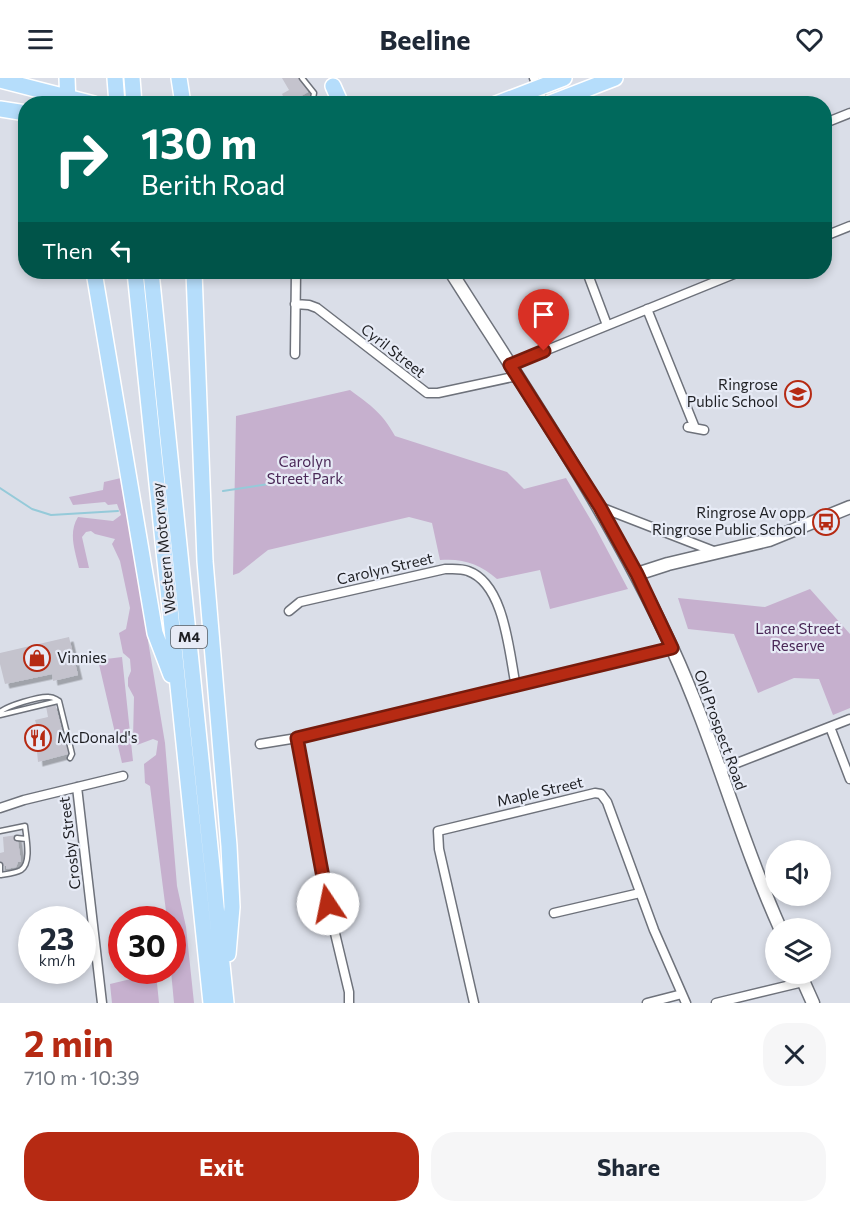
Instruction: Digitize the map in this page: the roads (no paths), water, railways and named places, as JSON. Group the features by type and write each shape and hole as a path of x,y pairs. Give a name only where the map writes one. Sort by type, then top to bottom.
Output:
{"highway":[{"path":"67,78 68,96"},
{"path":"115,78 116,96"},
{"path":"132,78 133,96"},
{"path":"179,78 182,96"},
{"path":"511,96 536,83 564,78"},
{"path":"567,96 615,78"},
{"path":"0,80 54,96"},
{"path":"331,82 339,96"},
{"path":"0,109 18,112"},
{"path":"95,279 155,633 179,697"},
{"name":"Western Motorway","path":"136,279 211,1003"},
{"name":"Western Motorway","path":"152,279 225,996"},
{"path":"194,279 205,561 213,667 219,712 232,907 225,996"},
{"path":"202,279 209,498 219,625 219,712"}],"main road":[{"name":"Old Prospect Road","path":"455,279 600,507 637,574 672,648 776,918"},
{"path":"637,574 768,540 850,507"},
{"path":"805,984 813,1003"}],"street":[{"path":"832,120 850,113"},
{"path":"832,233 850,226"},
{"path":"295,354 296,279"},
{"path":"590,279 608,325"},
{"name":"Cyril Street","path":"295,304 309,305 317,309 427,393 438,393 513,370 608,325 722,279"},
{"path":"647,309 696,428"},
{"path":"600,507 716,552"},
{"name":"Carolyn Street","path":"289,611 300,602 433,571 468,570 483,579 493,592 500,610 516,687"},
{"path":"260,744 297,738 516,687 672,648"},
{"path":"719,770 850,719"},
{"path":"830,727 850,779"},
{"path":"297,738 328,904 349,992 349,1003"},
{"path":"0,808 123,776"},
{"name":"Crosby Street","path":"77,787 102,1003"},
{"name":"Maple Street","path":"474,1003 439,849 438,831 589,794 601,794 607,802 640,893 684,999"},
{"path":"554,913 640,893"},
{"path":"716,1003 781,984"},
{"path":"647,1003 684,999"}],"lane":[{"path":"302,78 314,93 314,96"},
{"path":"0,713 6,707 53,697 58,701 72,753 70,758"},
{"path":"0,831 24,826 27,859 21,871 1,875 0,866"},
{"path":"17,838 26,838"}],"waterway":[{"path":"223,491 275,483"},
{"path":"0,488 32,509 51,515 118,511"}],"place":[{"name":"Ringrose Public School","path":"798,394"},
{"name":"Ringrose Av opp Ringrose Public School","path":"826,522"},
{"name":"Vinnies","path":"37,658"},
{"name":"McDonald's","path":"38,738"}],"park label":[{"name":"Carolyn Street Park","path":"305,470"},
{"name":"Lance Street Reserve","path":"798,638"}]}
